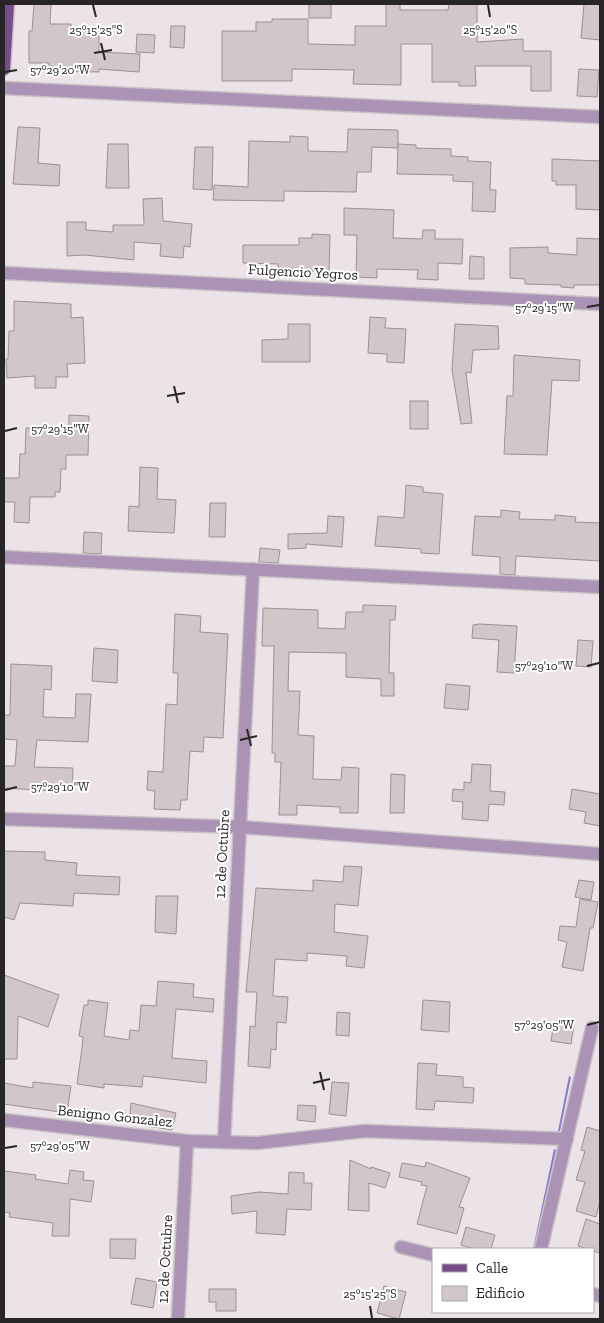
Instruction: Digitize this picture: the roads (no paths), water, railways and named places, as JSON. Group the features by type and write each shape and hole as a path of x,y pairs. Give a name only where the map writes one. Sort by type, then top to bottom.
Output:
{"main road":[{"path":"4,69 8,4"}],"street":[{"path":"4,88 600,117"},
{"name":"Fulgencio Yegros","path":"4,273 600,304"},
{"path":"4,557 253,568 600,587"},
{"name":"12 de Octubre","path":"224,1142 253,568"},
{"path":"4,819 240,827 600,854"},
{"path":"542,1248 592,1028"},
{"name":"Benigno Gonzalez","path":"4,1120 187,1140 224,1142 275,1143 365,1131 567,1139"},
{"name":"12 de Octubre","path":"178,1319 187,1140"},
{"path":"401,1247 432,1255"}]}
